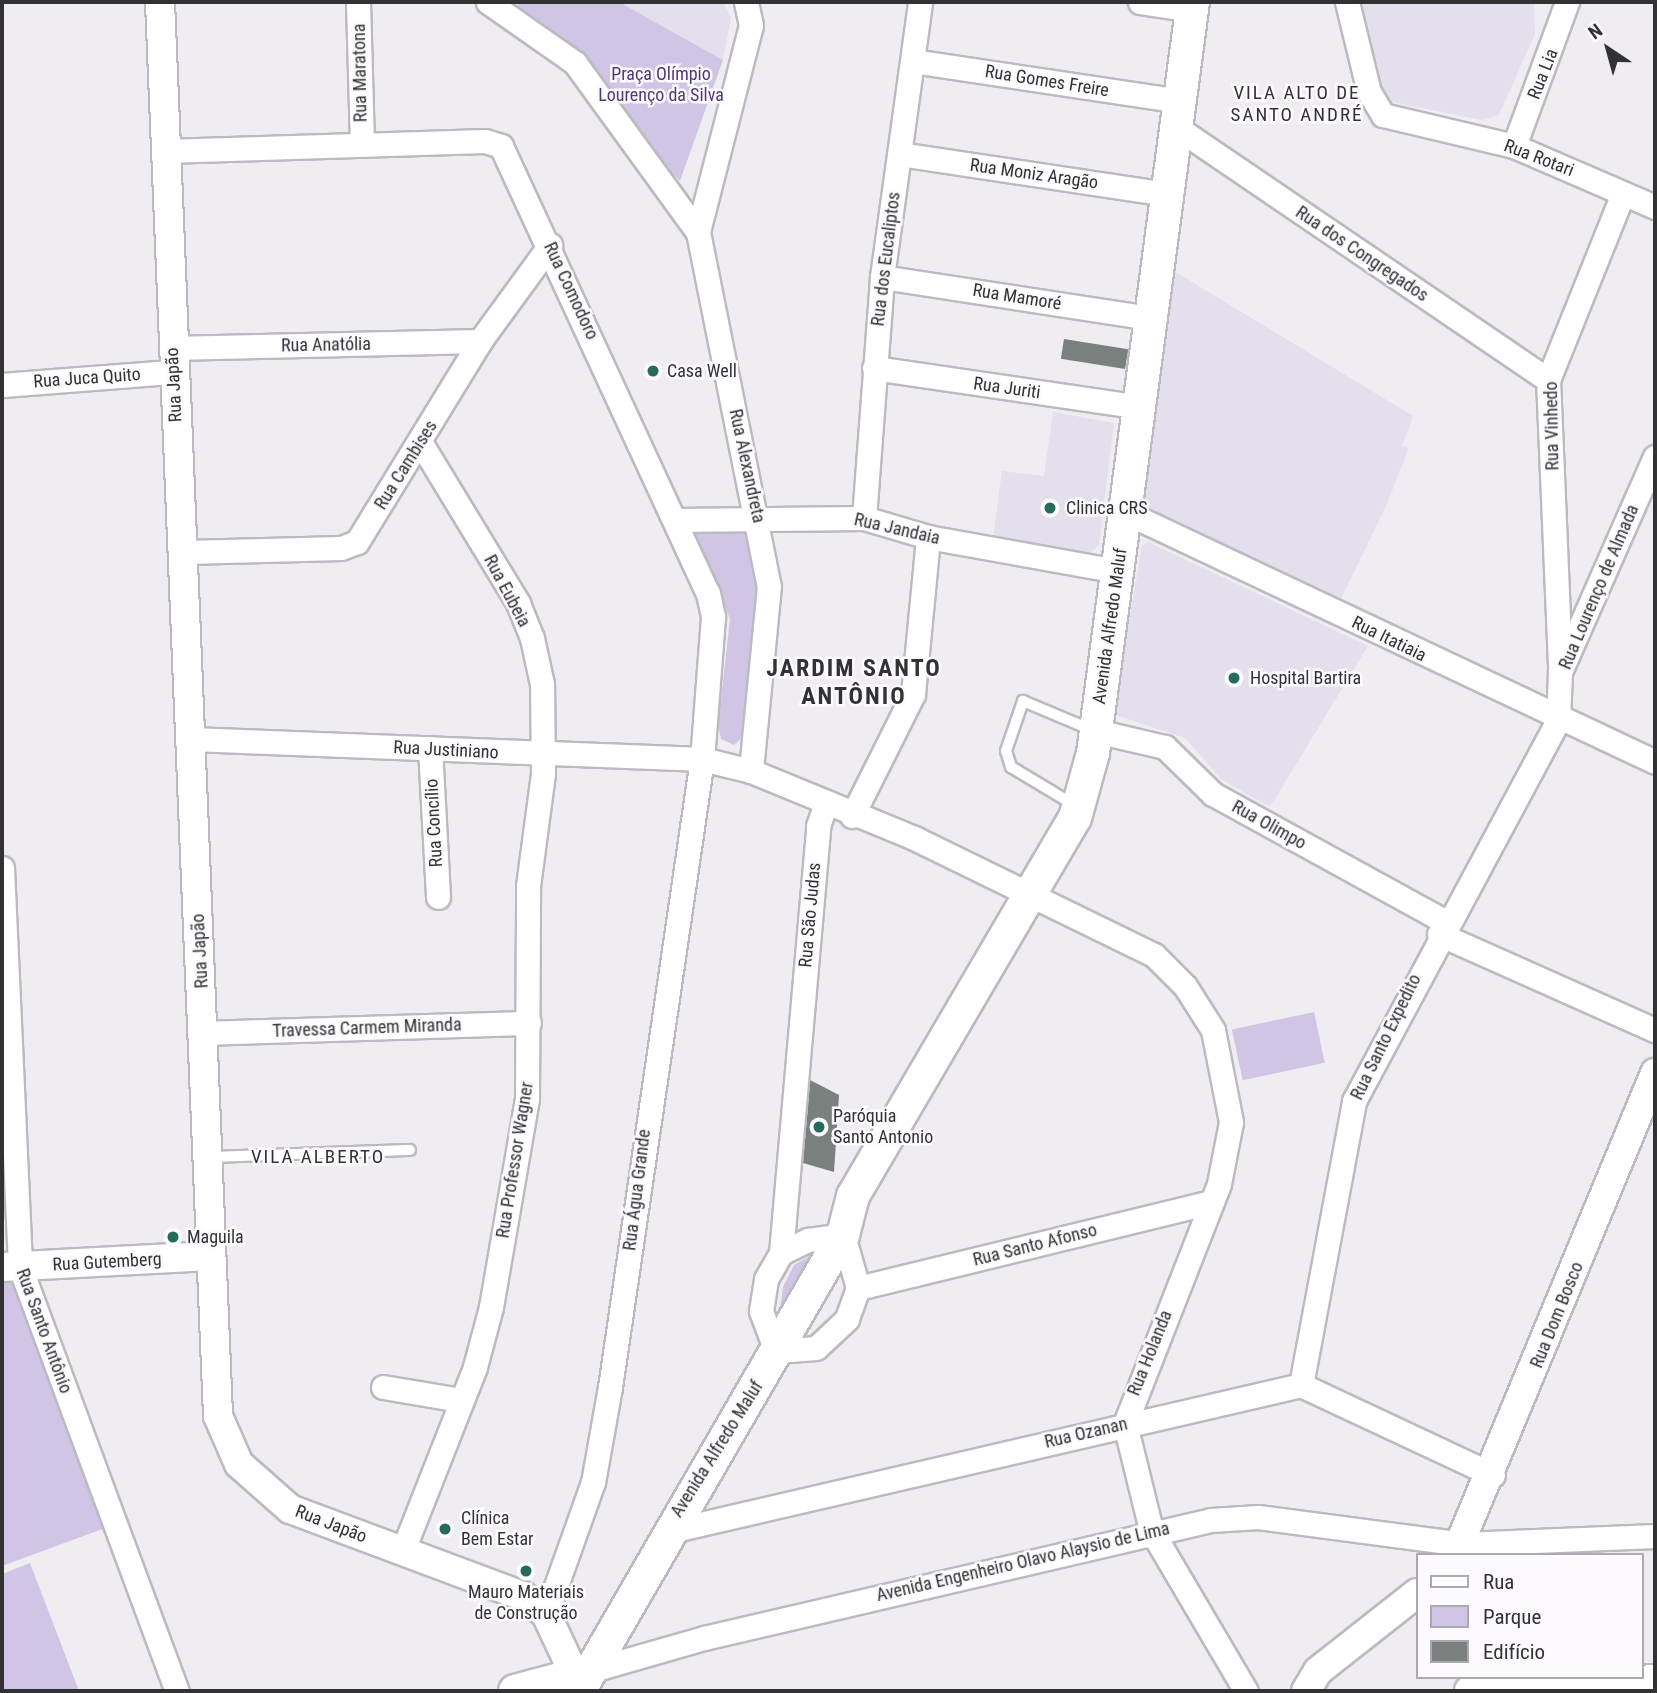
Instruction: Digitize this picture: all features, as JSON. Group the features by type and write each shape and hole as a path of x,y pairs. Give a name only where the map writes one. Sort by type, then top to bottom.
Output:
{"main road":[{"name":"Avenida Alfredo Maluf","path":"582,1683 666,1532 776,1351 894,1147 900,1122 1031,898 1078,807 1096,731 1192,6"},
{"path":"1489,1691 1649,1681"},
{"path":"1582,1691 1649,1681"},
{"name":"Avenida Engenheiro Olavo Alaysio de Lima","path":"515,1691 582,1683"}],"street":[{"name":"Rua Japão","path":"159,2 172,360 186,552 218,1416 239,1464 290,1509 503,1587 546,1614"},
{"name":"Rua Maratona","path":"358,2 362,144"},
{"path":"488,2 575,63 698,232"},
{"name":"Rua Alexandreta","path":"747,2 751,25 698,232 759,518 770,611 751,771"},
{"name":"Rua dos Eucaliptos","path":"864,518 882,276 920,2"},
{"path":"1140,2 1192,6"},
{"name":"Rua Rotari","path":"1347,2 1378,111 1514,146 1655,207"},
{"name":"Rua Lia","path":"1514,146 1567,2"},
{"name":"Rua Gomes Freire","path":"913,61 1178,114"},
{"name":"Rua dos Congregados","path":"1178,114 1548,380"},
{"name":"Rua Comodoro","path":"165,151 362,144 496,143 550,245 675,520 713,617 702,759"},
{"name":"Rua Moniz Aragão","path":"900,154 1168,194"},
{"name":"Rua Vinhedo","path":"1560,672 1548,380 1623,193"},
{"name":"Rua Cambises","path":"186,552 352,545 420,442 480,341 550,245"},
{"name":"Rua Mamoré","path":"882,276 1152,318"},
{"name":"Rua Anatólia","path":"172,360 480,341"},
{"name":"Rua Juca Quito","path":"2,385 172,360"},
{"name":"Rua Juriti","path":"874,368 1140,407"},
{"name":"Rua Eubeia","path":"420,442 518,603 532,638 542,684 542,755"},
{"name":"Rua Lourenço de Almada","path":"1558,720 1560,672 1655,457"},
{"name":"Rua Itatiaia","path":"1125,512 1558,720 1655,762"},
{"name":"Rua Jandaia","path":"675,520 864,518 928,537 1117,571"},
{"path":"852,816 913,694 928,537"},
{"name":"Rua Santo Expedito","path":"1301,1385 1354,1101 1442,928 1558,720"},
{"name":"Rua Olimpo","path":"1096,731 1165,747 1213,794 1442,928 1655,1030"},
{"name":"Rua Justiniano","path":"191,739 542,755 702,759 751,771 826,803"},
{"name":"Rua Concílio","path":"430,748 438,897"},
{"name":"Rua Professor Wagner","path":"403,1550 461,1400 491,1307 527,1099 527,886 542,755"},
{"name":"Rua Água Grande","path":"546,1614 593,1482 702,759"},
{"path":"826,803 852,816 915,838 1031,898"},
{"name":"Rua São Judas","path":"781,1253 818,826 826,803"},
{"name":"Rua Santo Antônio","path":"2,868 11,1267 177,1691"},
{"name":"Rua Holanda","path":"1031,898 1154,955 1205,1013 1231,1099 1227,1147 1212,1202 1125,1423"},
{"name":"Travessa Carmem Miranda","path":"204,1033 529,1023"},
{"name":"Rua Dom Bosco","path":"1459,1549 1493,1475 1655,1073"},
{"name":"Rua Santo Afonso","path":"858,1288 1212,1202"},
{"path":"843,1231 858,1288 833,1337 816,1348 776,1351 761,1311 766,1279 781,1253 808,1240 843,1231"},
{"name":"Rua Gutemberg","path":"11,1267 211,1256"},
{"path":"1301,1385 1493,1475"},
{"name":"Rua Ozanan","path":"666,1532 1125,1423 1301,1385"},
{"path":"383,1387 461,1400"},
{"path":"1125,1423 1151,1531 1247,1691"},
{"name":"Avenida Engenheiro Olavo Alaysio de Lima","path":"582,1683 1151,1531 1258,1517 1459,1549 1655,1536"},
{"path":"1306,1691 1318,1671 1416,1593"},
{"path":"546,1614 582,1683"}],"lane":[{"path":"1078,807 1011,768 1006,751 1023,701 1096,731"},
{"path":"210,1157 410,1150"}],"shaded area":[{"path":"619,2 722,2 731,17 723,60"},
{"path":"1356,2 1534,2 1535,34 1499,115 1481,120 1387,101"},
{"path":"1172,270 1413,416 1402,446 1409,448 1386,506 1338,605 1149,516 1140,499"},
{"name":"Clinica CRS","path":"1053,412 1114,423 1099,545 1089,554 993,539 1002,471 1044,476"},
{"name":"Hospital Bartira","path":"1148,542 1368,646 1270,807 1222,780 1185,738 1113,714 1142,546"}],"green space":[{"name":"Praça Olímpio Lourenço da Silva","path":"519,2 619,2 723,60 680,181 515,10"},
{"path":"744,529 760,591 745,735 734,745 721,739 718,725 730,619 694,530"},
{"path":"1314,1012 1325,1063 1243,1080 1232,1029"},
{"path":"819,1251 779,1317 783,1287 794,1265"},
{"path":"2,1276 13,1279 105,1528 2,1566"},
{"path":"30,1563 79,1691 2,1691 2,1574"}],"building":[{"path":"1064,339 1128,349 1125,369 1061,359"},
{"name":"Paróquia Santo Antonio","path":"810,1080 839,1095 834,1172 803,1163"}],"place":[{"name":"Casa Well","path":"653,371"},
{"name":"Clinica CRS","path":"1050,508"},
{"name":"Hospital Bartira","path":"1234,678"},
{"name":"Paróquia Santo Antonio","path":"819,1127"},
{"name":"Maguila","path":"173,1237"},
{"name":"Clínica Bem Estar","path":"445,1529"},
{"name":"Mauro Materiais de Construção","path":"526,1571"}],"district":[{"name":"VILA ALTO DE SANTO ANDRÉ","path":"1297,104"},
{"name":"JARDIM SANTO ANTÔNIO","path":"854,683"},
{"name":"VILA ALBERTO","path":"318,1157"}]}
